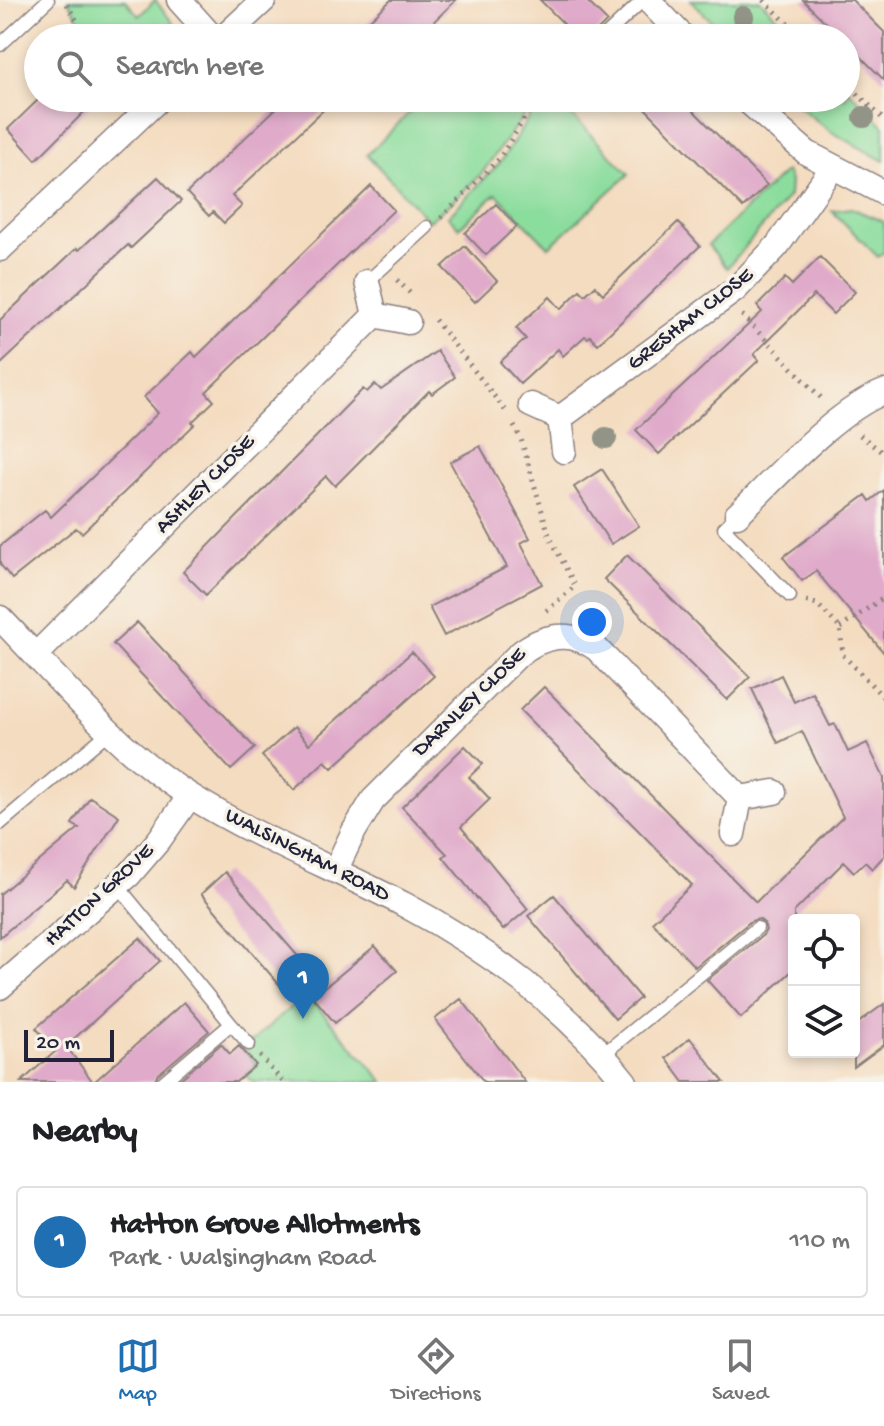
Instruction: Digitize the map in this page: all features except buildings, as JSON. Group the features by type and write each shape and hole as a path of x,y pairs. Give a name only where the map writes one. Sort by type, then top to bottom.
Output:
{"street":[{"path":"179,0 200,24"},
{"path":"238,24 264,0"},
{"path":"646,0 670,24"},
{"path":"0,249 145,112"},
{"path":"759,112 792,142 884,193"},
{"name":"GRESHAM CLOSE","path":"560,418 726,298 777,246 833,167"},
{"path":"376,274 375,315 420,314"},
{"name":"ASHLEY CLOSE","path":"36,655 375,315"},
{"path":"737,515 841,418 861,402 884,392"},
{"path":"531,405 560,418 564,451"},
{"name":"WALSINGHAM ROAD","path":"0,618 110,731 165,779 190,796 405,905 464,940 569,1022 625,1082"},
{"name":"DARNLEY CLOSE","path":"335,871 363,814 390,782 518,655 546,638 561,636 581,639 597,649 740,798"},
{"path":"733,834 740,798 774,792"},
{"name":"HATTON GROVE","path":"0,987 118,886 150,852 190,796"}],"lane":[{"path":"0,45 48,0"},
{"path":"619,24 646,0"},
{"path":"376,274 427,227"},
{"path":"737,515 724,528 790,596"},
{"path":"0,824 110,731"},
{"path":"118,886 249,1044"},
{"path":"602,1055 757,928"},
{"path":"163,1082 231,1024"}],"path":[{"path":"64,0 79,24"},
{"path":"764,0 788,24"},
{"path":"860,96 884,120"},
{"path":"427,227 444,216 499,159 529,112"},
{"path":"376,274 420,314 504,408 521,439 549,535 575,586 534,621 546,638"},
{"path":"726,298 841,418"},
{"path":"790,596 817,604 840,628 843,655 884,698"},
{"path":"840,628 884,597"},
{"path":"249,1044 283,1082"}],"green space":[{"path":"68,0 125,0 139,16 155,0 173,24 83,24"},
{"path":"691,0 760,0 784,24 714,24"},
{"path":"860,102 884,126 884,161 830,131 806,112 860,112"},
{"path":"410,112 526,112 482,173 429,221 367,155"},
{"path":"532,112 569,112 629,174 549,247 496,194 459,228 448,216 500,163"},
{"path":"786,171 790,181 789,196 727,268 708,245"},
{"path":"851,208 884,222 884,252 878,257 832,211"},
{"path":"306,994 384,1082 252,1082 245,1074 256,1064 243,1049"}],"place":[{"name":"Hatton Grove Allotments","path":"303,1019"}]}
